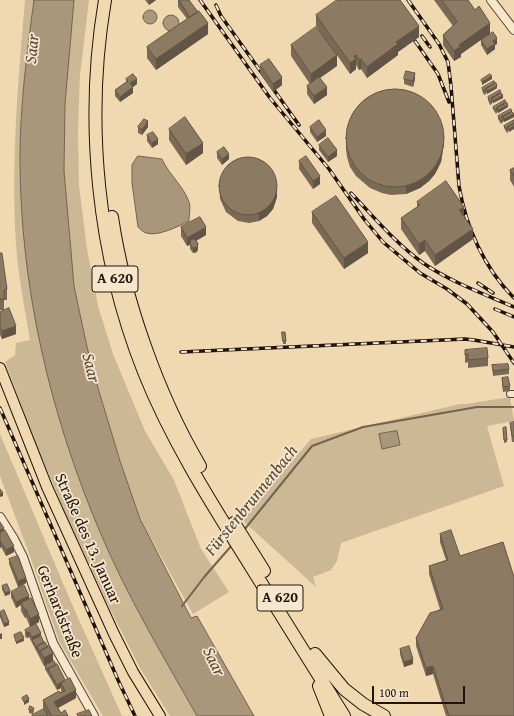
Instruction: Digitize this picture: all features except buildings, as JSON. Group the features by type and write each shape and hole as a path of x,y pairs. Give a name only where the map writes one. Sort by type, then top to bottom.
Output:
{"highway":[{"name":"A 620","path":"105,0 98,63 96,121 97,147 106,231 118,288 134,344 159,407 190,465 234,531 312,656 354,716"},
{"name":"A 620","path":"114,0 106,64 105,149 114,230 128,292 143,339 169,404 197,462 234,531"},
{"name":"A 620","path":"312,656 344,716"},
{"path":"312,656 331,716"},
{"path":"312,656 344,689 363,704 384,716"}],"main road":[{"name":"Straße des 13. Januar","path":"0,368 47,487 114,634 133,672 160,716"}],"street":[{"path":"491,0 514,30"},
{"name":"Gerhardstraße","path":"0,517 23,557 53,644 94,716"}],"shaded area":[{"path":"25,0 34,0 26,59 21,118 21,206 25,254 41,349 66,442 100,532 134,603 197,716 170,716 140,668 109,607 64,510 37,446 5,362 15,355 16,343 30,340 18,268 14,182 16,122"},
{"path":"74,0 89,0 80,75 78,129 79,185 87,249 98,306 113,354 145,431 174,480 201,549 229,592 193,614 140,519 120,461 98,388 87,347 74,286 64,171 65,104"},
{"path":"510,397 514,421 487,426 504,486 341,543 337,561 331,570 313,577 316,587 242,520 311,439 460,404"},
{"path":"0,434 71,602 122,716 103,716 59,641 30,556 0,476"}],"water":[{"name":"Saar","path":"34,0 74,0 65,104 64,171 74,286 87,347 120,461 140,519 191,618 197,616 254,716 197,716 146,626 111,556 82,487 66,442 41,349 32,302 25,254 21,206 21,118 26,59"},
{"path":"147,10 153,10 157,14 157,20 153,24 147,24 143,20 143,14"},
{"path":"168,15 174,15 179,20 177,29 174,31 168,31 163,26 163,20"},
{"path":"138,156 162,159 168,170 180,185 189,202 189,221 180,226 156,234 146,233 138,227 132,183 132,165"},
{"path":"397,431 400,445 382,449 379,434"}],"waterway":[{"name":"Fürstenbrunnenbach","path":"244,530 312,446 363,427 477,407 514,407"},
{"name":"Fürstenbrunnenbach","path":"182,606 205,576 233,544"}],"railway":[{"path":"200,0 270,98 329,169 364,219 383,242 420,273 447,289 467,304 493,332 514,363"},
{"path":"408,0 439,44 448,62 459,186 466,217 485,260 503,286 514,298"},
{"path":"216,5 221,16 299,125"},
{"path":"422,36 430,47"},
{"path":"415,41 438,74 449,102"},
{"path":"351,193 394,238 423,263 456,282 514,307"},
{"path":"478,283 493,293"},
{"path":"495,309 514,317"},
{"path":"181,352 465,339 514,347"},
{"path":"0,408 135,716"}]}
